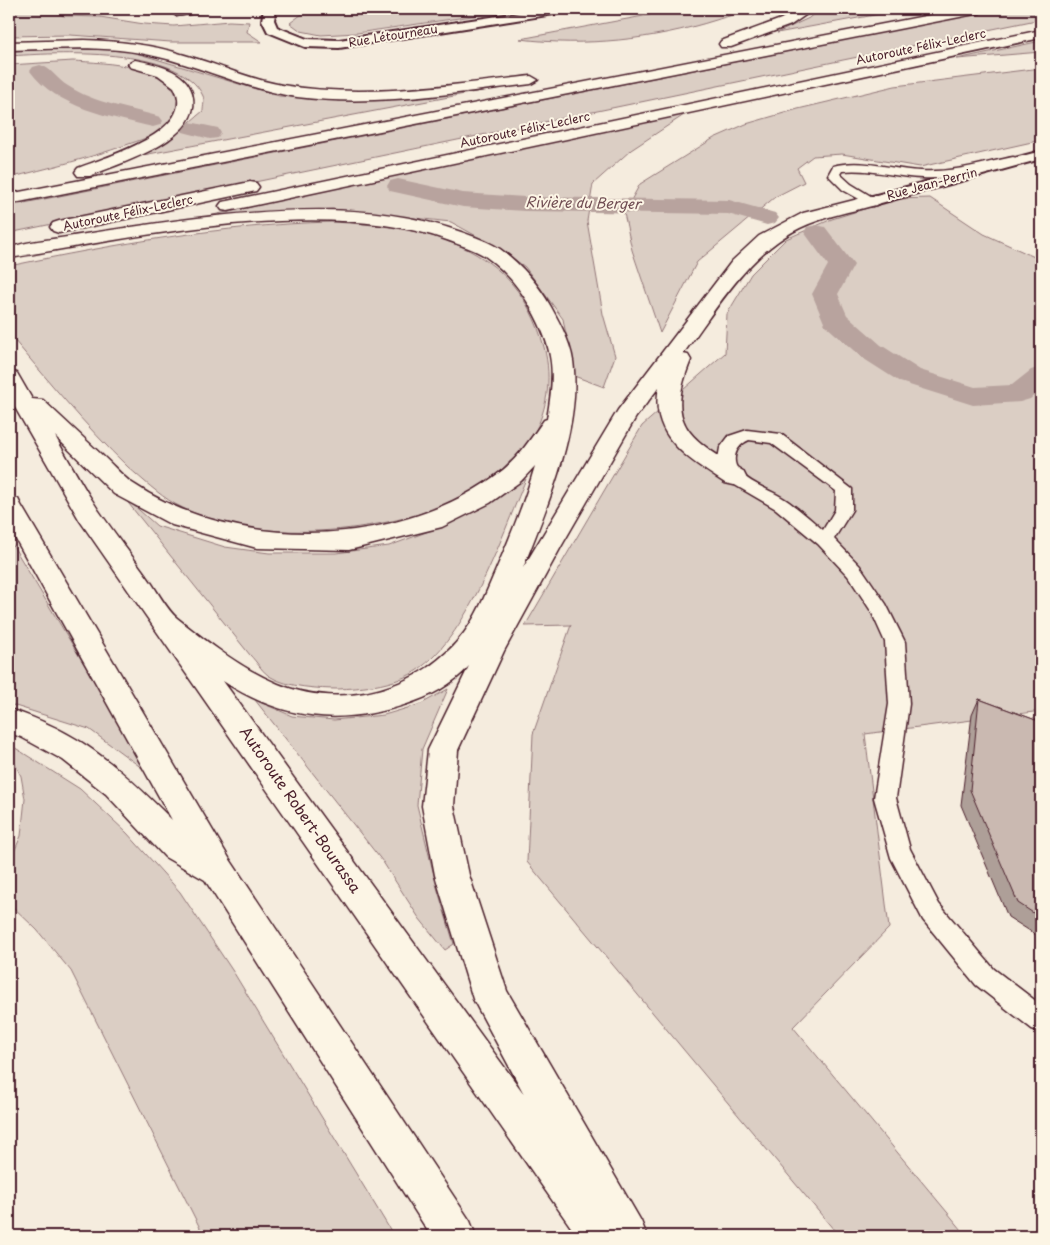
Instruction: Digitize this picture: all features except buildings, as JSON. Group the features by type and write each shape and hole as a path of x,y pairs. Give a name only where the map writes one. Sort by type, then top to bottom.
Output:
{"highway":[{"path":"696,54 786,22 807,9"},
{"path":"9,189 930,9"},
{"name":"Autoroute Félix-Leclerc","path":"9,199 980,9"},
{"name":"Autoroute Félix-Leclerc","path":"11,247 43,230 1041,23"},
{"path":"11,247 847,76 1041,34"},
{"path":"9,46 77,44 136,48 161,53 263,86 296,92 344,96 455,88 592,74"},
{"path":"847,76 1009,56"},
{"path":"28,60 56,58 117,61 140,65 169,75 183,88 188,101 187,112 176,126 146,147 72,176"},
{"path":"626,1236 491,999 452,875 438,806 443,750 490,652 549,545 622,423 739,264 766,240 809,217 870,201"},
{"path":"11,247 192,224 295,215 373,218 435,227 481,245 520,276 543,308 562,352 562,384 558,418 551,456 538,497 502,585 475,639 457,661 434,680 406,694 384,701 335,707 295,703 267,692 243,679 170,626"},
{"path":"707,307 673,372 666,392 670,425 680,439 734,477"},
{"path":"11,381 123,488 181,519 257,539 349,541 433,521 481,496 512,475 528,460 558,418"},
{"name":"Autoroute Robert-Bourassa","path":"11,381 89,515 170,626 602,1236"},
{"path":"9,505 217,869 455,1236"},
{"path":"9,721 31,728 74,751 117,785 177,847 217,869"}],"street":[{"name":"Rue Létourneau","path":"270,9 268,20 272,29 305,43 339,44 566,9"},
{"name":"Rue Jean-Perrin","path":"1040,155 870,201 847,187 834,175 837,168 854,165 884,171 934,175 1040,155"},
{"path":"824,540 845,509 847,498 844,490 776,438 747,435 735,440 728,448 726,459 734,477 782,505 824,540 859,579 880,609 895,642 899,704 884,798 899,850 931,912 985,977 1041,1020"}],"shaded area":[{"path":"9,9 49,9 64,16 100,17 144,24 174,26 229,21 249,22 247,32 262,42 171,42 70,35 9,36"},
{"path":"520,9 357,33 321,35 301,31 290,23 306,11"},
{"path":"681,9 744,9 692,27 643,37 594,42 520,39"},
{"path":"819,9 907,9 777,33 809,18"},
{"path":"1001,9 1041,9 1041,19 9,233 9,206"},
{"path":"1041,41 1041,52 957,59"},
{"path":"59,49 126,50 279,96 334,100 402,99 491,89 138,156 161,146 203,111 203,96 190,80 170,68 144,60 84,54 9,56 9,51"},
{"path":"73,61 136,68 165,81 174,91 179,105 176,117 172,123 162,130 142,139 82,159 9,178 9,65"},
{"path":"1041,68 1041,140 920,167 842,154 813,156 797,168 804,182 775,197 697,262 660,333 632,250 624,213 640,184 714,138 746,124 798,109 895,86"},
{"path":"687,113 631,150 593,184 587,221 603,314 615,356 604,387 574,376 563,319 525,267 500,249 451,222 332,209 199,218"},
{"path":"930,198 984,234 1041,260 1041,379 1038,384 1041,390 1041,711 865,734 889,928 793,1027 967,1236 839,1236 527,862 533,734 571,625 525,626 642,426 725,353 727,314 751,274 786,239 832,219 896,199"},
{"path":"331,222 366,224 400,229 432,236 462,247 489,263 512,284 531,312 544,347 548,371 547,396 540,420 529,442 522,451 488,482 465,497 432,510 397,520 359,527 320,531 281,531 243,527 208,518 175,504 128,467 81,419 9,334 9,266 89,250 209,231"},
{"path":"526,479 479,590 446,643 426,663 405,677 389,683 338,689 294,685 277,680 265,673 121,494 157,526 225,547 269,553 336,553 389,546 453,522"},
{"path":"9,539 150,774 89,729 9,704"},
{"path":"448,689 422,749 417,805 436,884 454,944 445,950 419,918 383,862 255,700 292,716 334,720 384,715 421,704"},
{"path":"9,744 80,789 127,833 180,892 234,973 394,1236 204,1236 71,971 37,930 9,903 9,863 21,836 25,799 21,776 9,752"}],"waterway":[{"name":"Rivière du Berger","path":"40,71 60,90 89,103 153,121"},
{"name":"Rivière du Berger","path":"190,128 210,133"},
{"name":"Rivière du Berger","path":"398,186 463,200 525,204 575,203 729,207 767,218"},
{"name":"Rivière du Berger","path":"816,232 841,265 825,294 835,319 871,351 910,376 973,396 1020,393 1041,376"}]}
